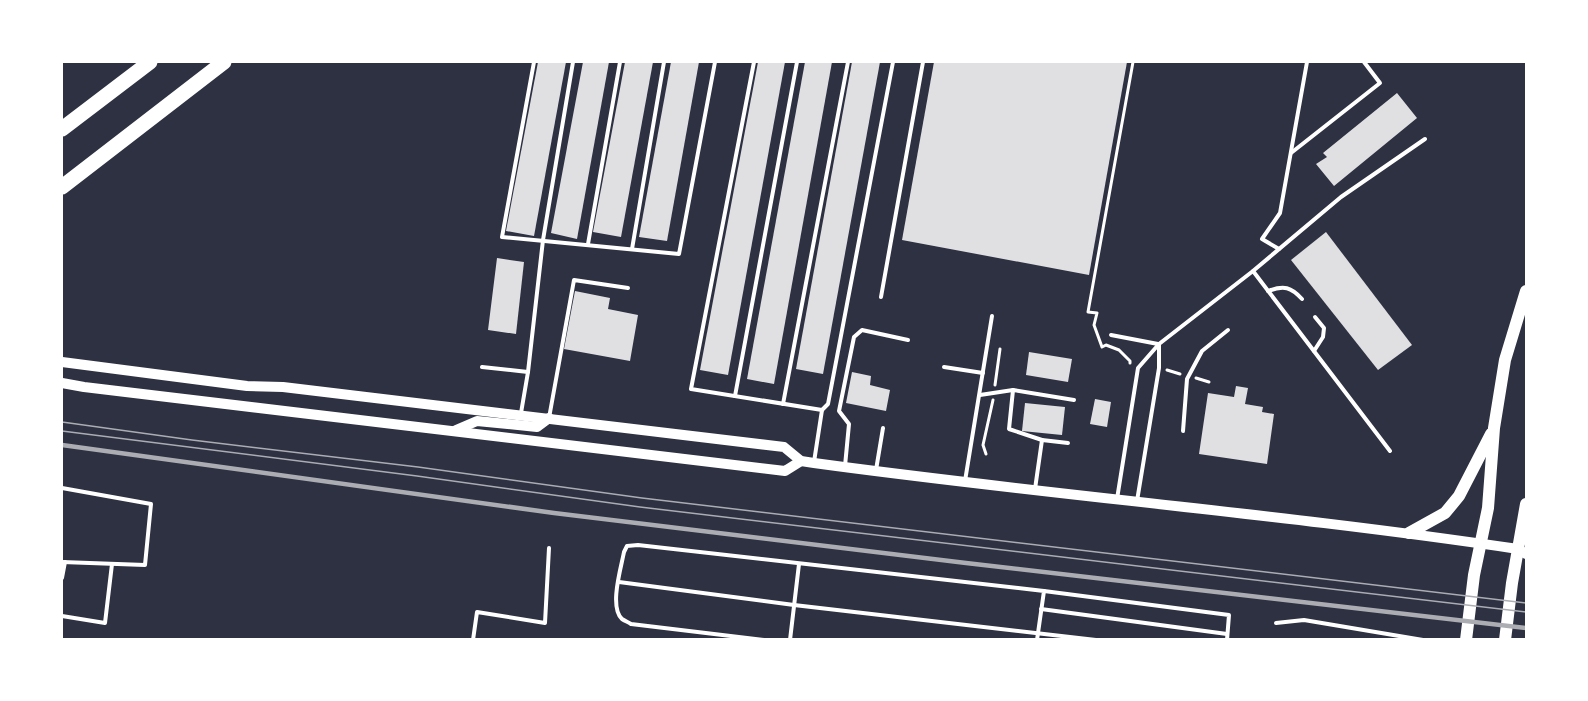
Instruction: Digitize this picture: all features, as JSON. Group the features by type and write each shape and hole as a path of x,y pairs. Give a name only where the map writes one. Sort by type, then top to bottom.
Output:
{"highway":[{"path":"62,129 150,62"},
{"path":"62,187 224,62"}],"main road":[{"path":"1466,639 1474,575 1488,508 1494,428 1505,360 1527,291"},
{"path":"62,362 247,386 283,387 549,417 784,447 801,461 814,463 1409,533 1524,550"},
{"path":"62,383 785,471 801,461"},
{"path":"510,426 517,422 521,414"},
{"path":"456,430 477,421 537,427 549,417"},
{"path":"1409,533 1445,513 1455,501 1494,428"},
{"path":"1505,639 1524,550 1527,504"}],"lane":[{"path":"534,62 502,237 679,254 715,62"},
{"path":"521,414 543,240 573,62"},
{"path":"588,244 620,62"},
{"path":"632,249 664,62"},
{"path":"754,62 691,389 822,410"},
{"path":"735,396 797,62"},
{"path":"783,404 848,62"},
{"path":"814,463 822,410 828,404 892,62"},
{"path":"881,297 923,62"},
{"path":"1279,249 1262,240 1280,213 1307,62"},
{"path":"1291,153 1380,83 1364,62"},
{"path":"1117,500 1138,368 1159,344 1341,197 1425,139"},
{"path":"1252,271 1390,451"},
{"path":"549,417 574,280 628,288"},
{"path":"1268,291 1285,287 1293,289 1302,299"},
{"path":"965,481 992,316"},
{"path":"1314,351 1323,337 1324,328 1315,317"},
{"path":"845,467 849,424 839,411 856,333 862,330 908,340"},
{"path":"1183,431 1189,376 1202,351 1227,330"},
{"path":"1111,335 1159,344"},
{"path":"1137,502 1159,368 1159,344"},
{"path":"482,366 528,372"},
{"path":"944,367 983,373"},
{"path":"980,395 1013,390 1074,400"},
{"path":"1013,390 1009,429 1042,440 1068,443"},
{"path":"876,471 882,428"},
{"path":"1035,490 1042,440"},
{"path":"62,488 151,504 145,565 63,562 62,578"},
{"path":"764,639 631,624 621,619 617,610 616,598 627,546 638,545 1044,591 1229,615 1227,637 1041,609"},
{"path":"473,639 477,612 545,623 549,548"},
{"path":"62,616 105,623 112,564"},
{"path":"790,639 799,564"},
{"path":"619,582 794,605 1096,639"},
{"path":"1037,639 1044,591"},
{"path":"1276,623 1304,620 1423,639"}],"path":[{"path":"1133,62 1088,312 1097,313 1094,325 1102,347 1106,345 1119,350 1130,361 1142,364"},
{"path":"1128,372 1130,361"},
{"path":"1159,368 1209,382"}],"building":[{"path":"538,62 566,62 534,236 506,231"},
{"path":"583,62 609,62 577,239 551,233"},
{"path":"625,62 653,62 621,237 593,232"},
{"path":"671,62 699,62 667,241 639,237"},
{"path":"758,62 785,62 728,375 700,370"},
{"path":"805,62 832,62 774,384 747,379"},
{"path":"852,62 880,62 823,374 796,369"},
{"path":"934,62 1127,62 1089,275 902,240"},
{"path":"1397,93 1417,118 1334,186 1316,164 1327,157 1323,153"},
{"path":"1326,232 1412,345 1378,370 1291,260"},
{"path":"497,258 524,262 516,334 488,330"},
{"path":"575,291 610,298 608,309 638,315 630,361 564,349"},
{"path":"1029,352 1072,359 1068,382 1026,375"},
{"path":"852,372 871,376 870,385 890,390 886,411 846,403"},
{"path":"1236,386 1248,388 1245,404 1263,407 1262,412 1274,414 1267,464 1199,454 1208,393 1234,397"},
{"path":"1095,399 1111,402 1107,427 1090,424"},
{"path":"1025,403 1065,407 1062,435 1022,431"}],"tram line":[{"path":"62,422 642,498 1526,603"},
{"path":"62,431 640,507 1526,612"}],"railway":[{"path":"62,445 554,513 1526,628"}]}
